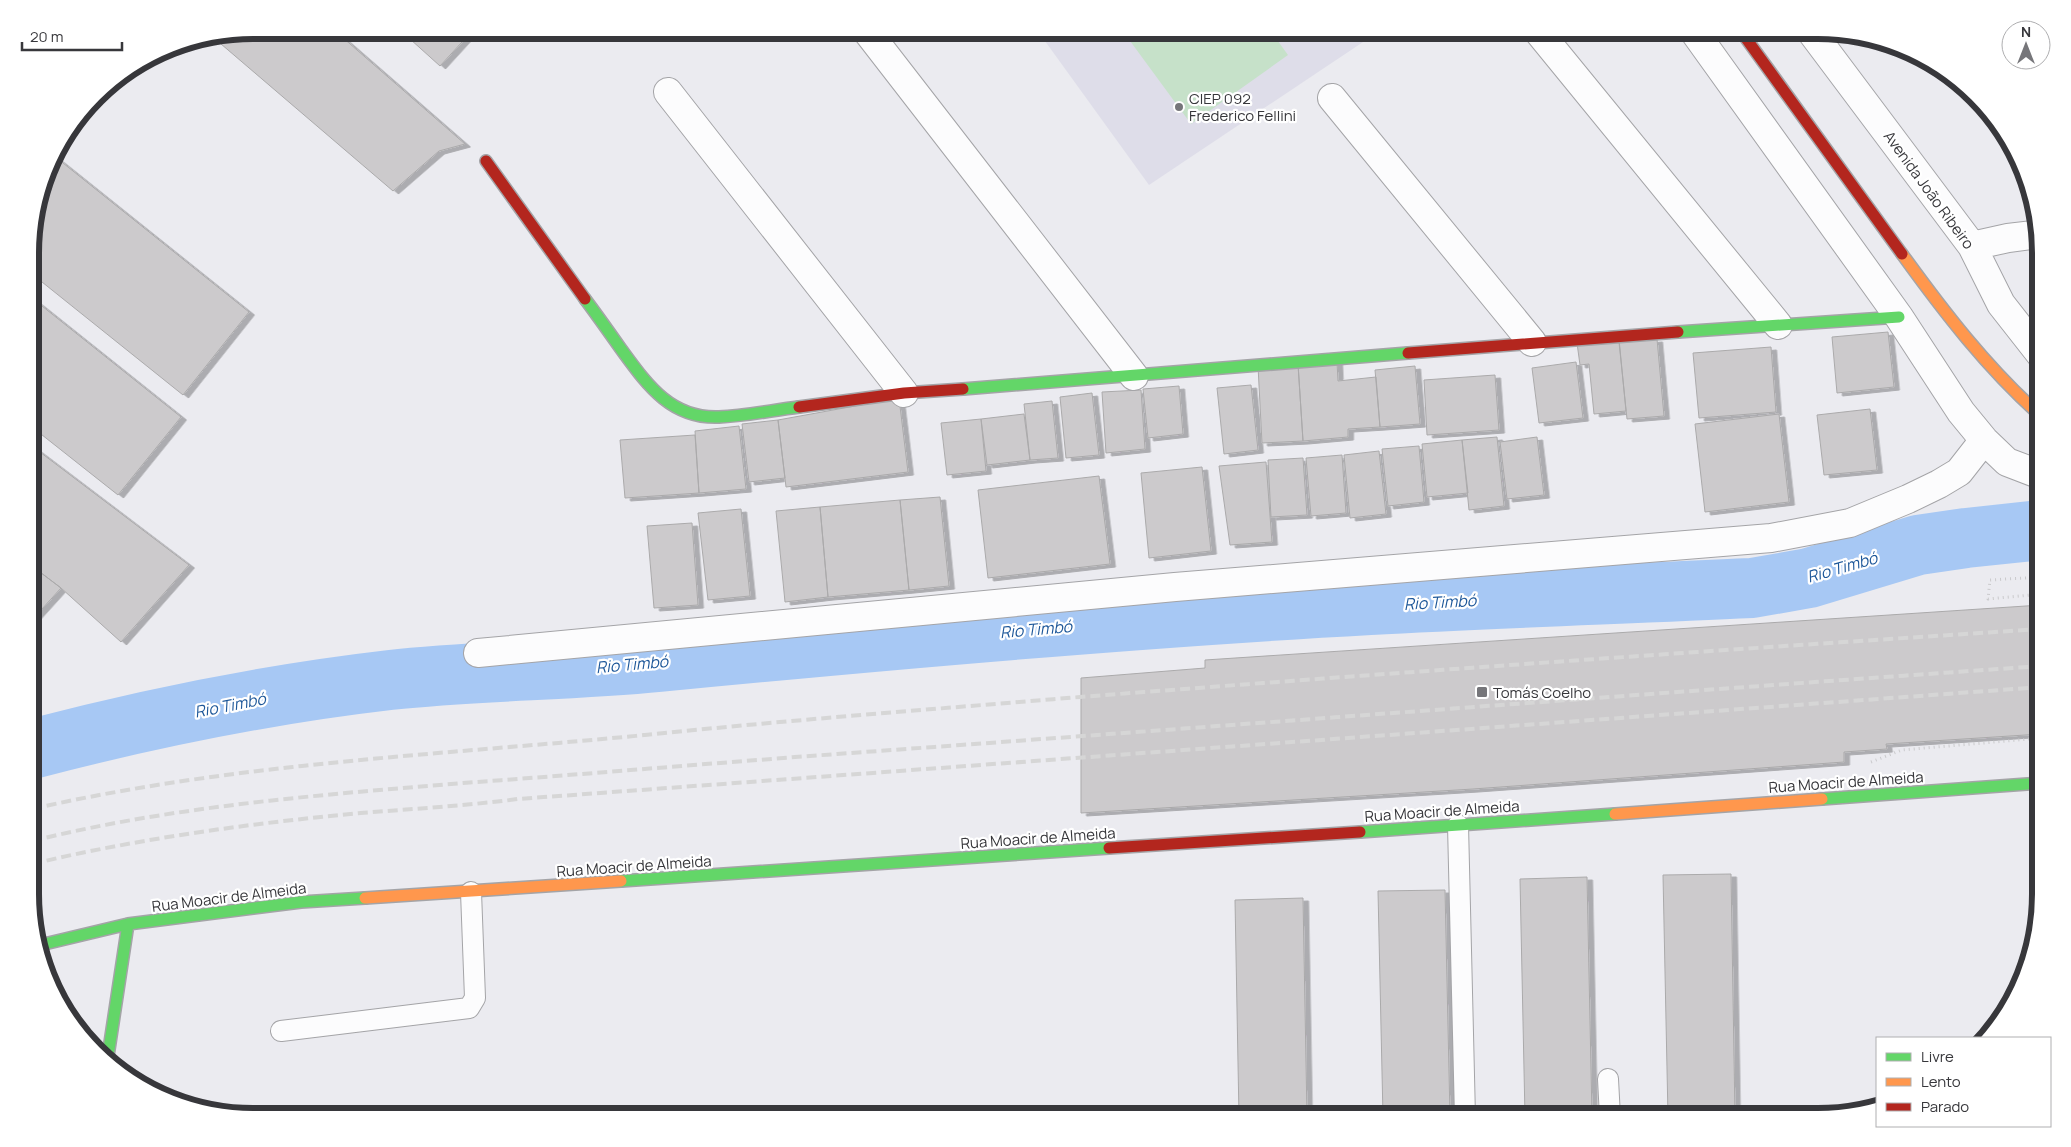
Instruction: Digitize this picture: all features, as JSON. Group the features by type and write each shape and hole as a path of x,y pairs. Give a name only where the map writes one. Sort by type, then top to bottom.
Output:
{"main road":[{"path":"1747,39 1951,321 2015,393 2032,409"},
{"path":"486,161 648,385 670,405 693,414 718,417 904,393 1134,376 1532,342 1899,317"},
{"name":"Rua Moacir de Almeida","path":"45,944 128,924 301,902 471,892 2032,785"},
{"path":"109,1052 128,924"}],"street":[{"path":"873,39 1134,376"},
{"path":"1544,39 1778,325"},
{"path":"1699,39 1899,317 1961,412 1984,440 2006,462 2032,472"},
{"name":"Avenida João Ribeiro","path":"1817,39 1972,246 2001,304 2032,345"},
{"path":"668,92 904,393"},
{"path":"1332,98 1532,342"},
{"path":"1972,246 2031,235"},
{"path":"478,653 1175,588 1771,538 1850,523 1908,499 1959,472 1984,440"}],"lane":[{"path":"1458,825 1465,1108"},
{"path":"281,1031 469,1008 475,998 471,892"},
{"path":"1608,1079 1610,1108"}],"path":[{"path":"2032,577 1990,580 1988,599 2032,595"},
{"path":"1866,796 1863,765 1902,750 2032,739"}],"shaded area":[{"name":"CIEP 092 Frederico Fellini","path":"1044,39 1368,39 1149,185"}],"green space":[{"path":"1129,39 1276,39 1288,55 1191,124"}],"building":[{"path":"239,39 344,39 465,144 439,151 393,191 219,42"},
{"path":"410,39 465,39 440,66"},
{"path":"60,160 249,312 183,395 39,280 39,239 43,211 50,184"},
{"path":"39,304 181,417 118,495 39,433"},
{"path":"1888,332 1894,387 1837,393 1832,337"},
{"path":"1619,339 1626,411 1594,414 1589,364 1580,365 1577,343"},
{"path":"1657,339 1664,416 1627,419 1619,342"},
{"path":"1771,347 1776,412 1699,418 1693,353"},
{"path":"1337,362 1338,381 1376,377 1380,427 1348,429 1348,437 1303,441 1298,364"},
{"path":"1576,362 1583,418 1539,423 1532,368"},
{"path":"1298,364 1303,441 1262,443 1258,366"},
{"path":"1415,366 1420,424 1380,427 1375,370"},
{"path":"1495,375 1499,430 1427,435 1424,380"},
{"path":"1251,385 1258,450 1224,454 1217,388"},
{"path":"1179,386 1183,434 1148,438 1143,389"},
{"path":"1141,390 1145,449 1106,453 1102,392"},
{"path":"1092,393 1099,455 1066,458 1060,397"},
{"path":"899,398 908,472 786,487 778,420"},
{"path":"1052,401 1058,458 1030,460 1024,404"},
{"path":"1870,409 1877,470 1824,475 1817,415"},
{"path":"1024,414 1030,460 987,465 981,419"},
{"path":"1779,414 1789,502 1705,512 1695,424"},
{"path":"981,419 986,471 947,475 941,423"},
{"path":"778,420 785,478 749,482 742,424"},
{"path":"739,426 746,489 699,493 695,431"},
{"path":"695,435 699,493 625,498 620,440"},
{"path":"1497,437 1504,506 1469,510 1462,440"},
{"path":"1537,437 1544,495 1507,499 1500,442"},
{"path":"1462,440 1468,493 1427,497 1422,444"},
{"path":"1419,446 1424,502 1388,506 1382,449"},
{"path":"39,451 189,565 121,642 61,588 39,571"},
{"path":"1379,451 1386,514 1350,518 1344,455"},
{"path":"1342,455 1346,513 1311,516 1306,458"},
{"path":"1303,458 1307,515 1271,517 1268,460"},
{"path":"1266,462 1272,542 1230,545 1219,466"},
{"path":"1202,467 1211,551 1149,558 1141,473"},
{"path":"1099,476 1110,564 988,578 978,490"},
{"path":"940,497 949,586 909,590 900,500"},
{"path":"900,500 909,590 828,597 820,507"},
{"path":"820,507 828,597 785,602 776,511"},
{"path":"741,509 750,596 708,600 698,513"},
{"path":"692,523 698,605 654,608 647,526"},
{"path":"39,571 61,588 39,612"},
{"path":"2032,606 2032,735 1886,744 1887,749 1844,752 1844,762 1473,789 1081,813 1081,678 1205,668 1205,660"},
{"path":"1731,874 1735,1108 1668,1108 1663,875"},
{"path":"1587,877 1592,1108 1525,1108 1520,879"},
{"path":"1445,890 1450,1108 1383,1108 1378,891"},
{"path":"1303,898 1307,1108 1239,1108 1235,900"}],"waterway":[{"name":"Rio Timbó","path":"39,747 210,708 300,692 390,680 457,674 626,665 925,637 1192,616 1418,603 1752,588 1809,578 1918,545 2032,531"}],"railway":[{"path":"39,808 108,793 184,781 337,762 414,755 1080,697 1680,653 2032,630"},
{"path":"39,839 85,829 192,810 355,792 790,757 2032,667"},
{"path":"39,862 136,842 241,826 337,815 518,799 2032,688"}],"traffic: fast":[{"path":"585,299 640,374 650,386 673,405 687,412 702,416 719,417 799,407"},
{"path":"1678,332 1899,317"},
{"path":"963,389 1408,353"},
{"path":"1822,799 2032,784"},
{"path":"1360,832 1615,814"},
{"path":"621,881 1109,848"},
{"path":"45,944 128,924 301,902 365,898"},
{"path":"109,1052 128,924"}],"traffic: slow":[{"path":"1902,254 1967,339 2002,379 2032,408"},
{"path":"1615,814 1822,799"},
{"path":"365,898 621,881"}],"traffic: jam":[{"path":"1747,39 1902,254"},
{"path":"486,161 585,299"},
{"path":"1408,353 1678,332"},
{"path":"799,407 904,393 963,389"},
{"path":"1109,848 1360,832"}],"place":[{"name":"CIEP 092 Frederico Fellini","path":"1179,107"},
{"name":"Tomás Coelho","path":"1482,692"}]}
